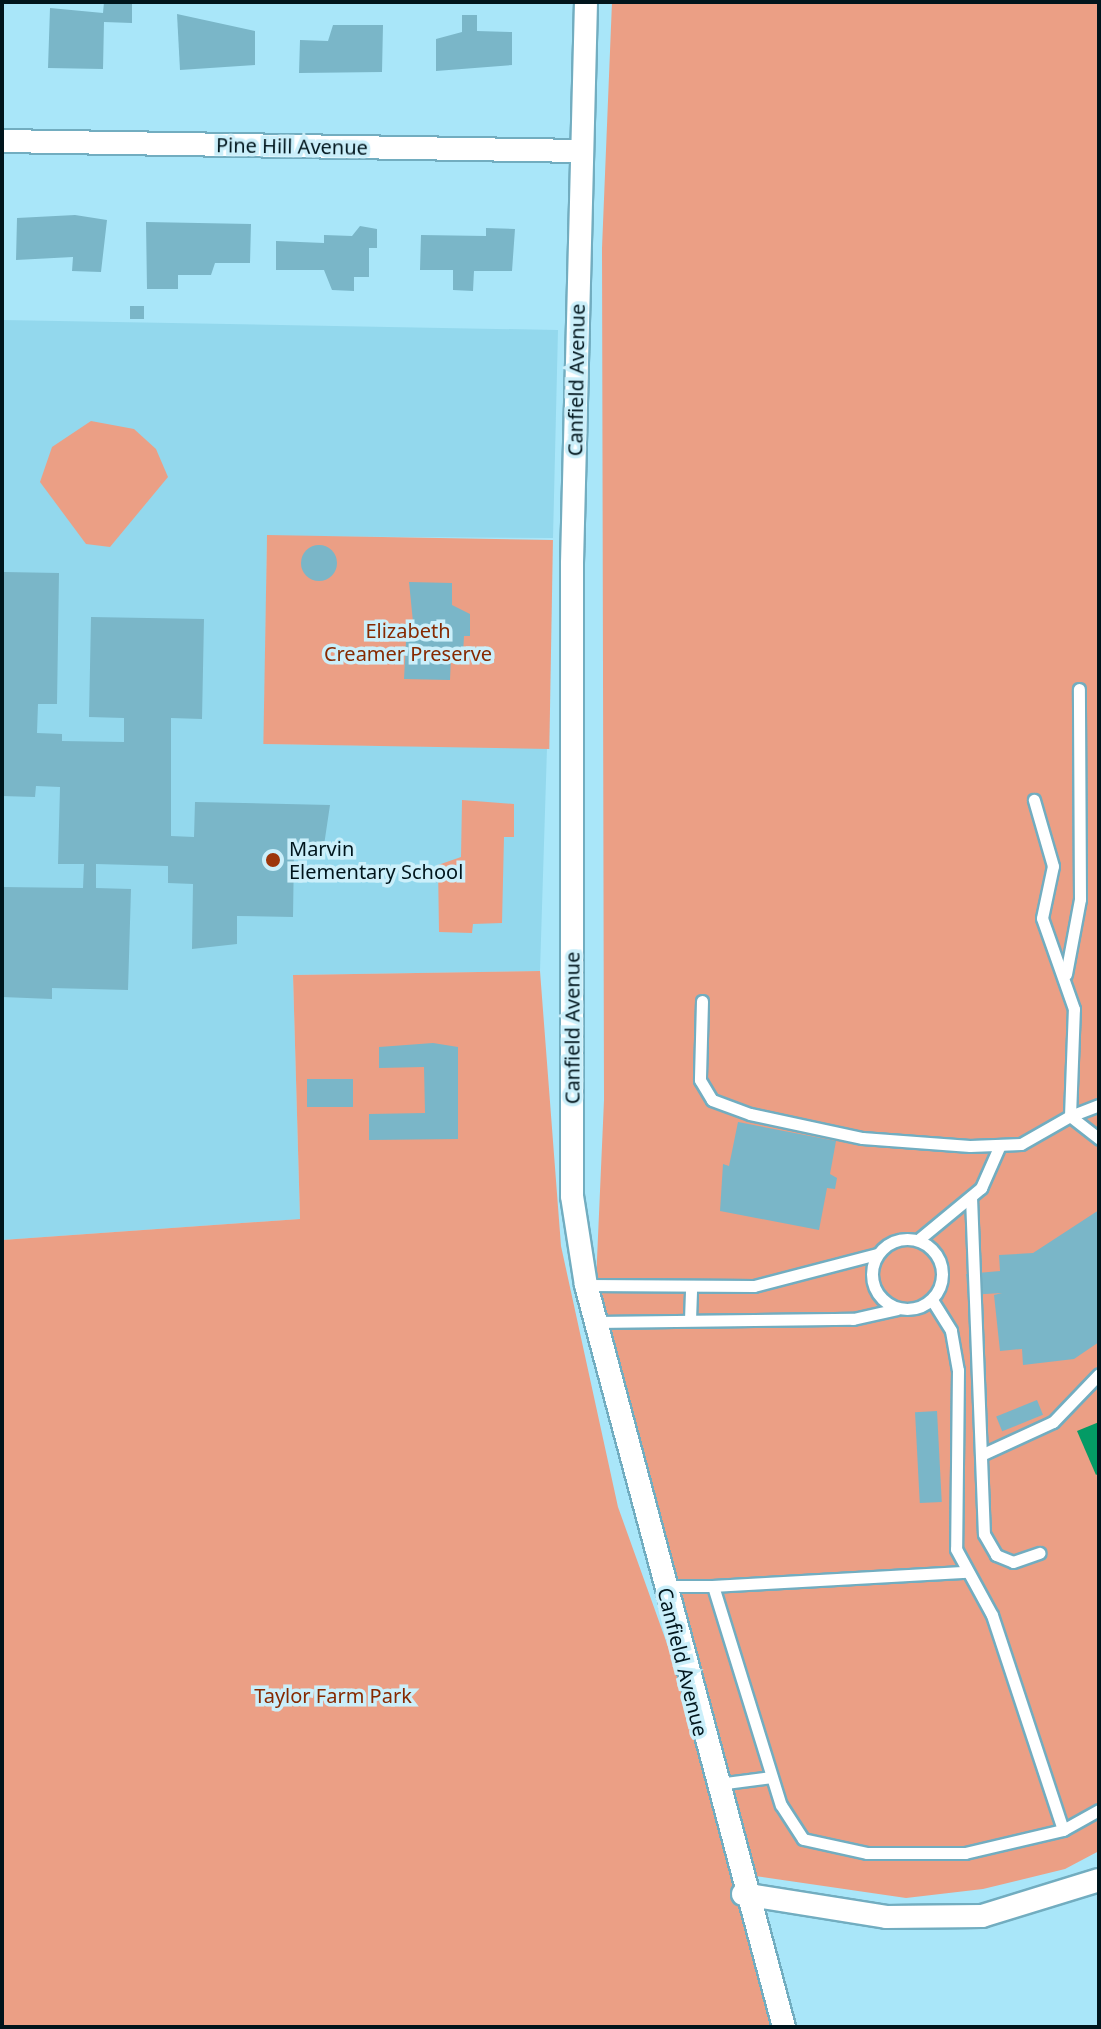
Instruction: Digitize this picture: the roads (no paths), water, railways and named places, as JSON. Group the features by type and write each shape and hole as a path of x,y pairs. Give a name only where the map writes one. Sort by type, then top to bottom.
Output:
{"street":[{"name":"Canfield Avenue","path":"586,2 581,151 572,1196 586,1285 743,1894 784,2027"},
{"name":"Pine Hill Avenue","path":"2,141 581,151"},
{"path":"743,1894 886,1917 982,1916 1099,1880"}],"lane":[{"path":"1066,974 1080,899 1079,689"},
{"path":"1034,800 1053,866 1042,918 1066,974 1074,1009 1070,1116"},
{"path":"702,1001 700,1080 712,1100 862,1138 1000,1145 1021,1144 1070,1116 1099,1105"},
{"path":"1070,1116 1099,1139"},
{"path":"586,1285 691,1289 795,1280 877,1254 895,1240 918,1240 971,1197 1000,1145"},
{"path":"971,1197 984,1534 996,1555 1013,1562 1039,1553"},
{"path":"918,1240 942,1266 932,1300 951,1331 958,1370 956,1549 1001,1641 1063,1830"},
{"path":"877,1254 873,1286 897,1309"},
{"path":"690,1320 691,1289"},
{"path":"596,1322 853,1319 932,1300"},
{"path":"981,1455 1053,1422 1099,1374"},
{"path":"664,1586 966,1572"},
{"path":"713,1586 772,1777 790,1825 826,1848 965,1853 1063,1830 1099,1810"},
{"path":"715,1784 772,1777"}],"place":[{"name":"Marvin Elementary School","path":"273,860"}],"park label":[{"name":"Elizabeth Creamer Preserve","path":"408,642"},
{"name":"Taylor Farm Park","path":"333,1695"}]}
